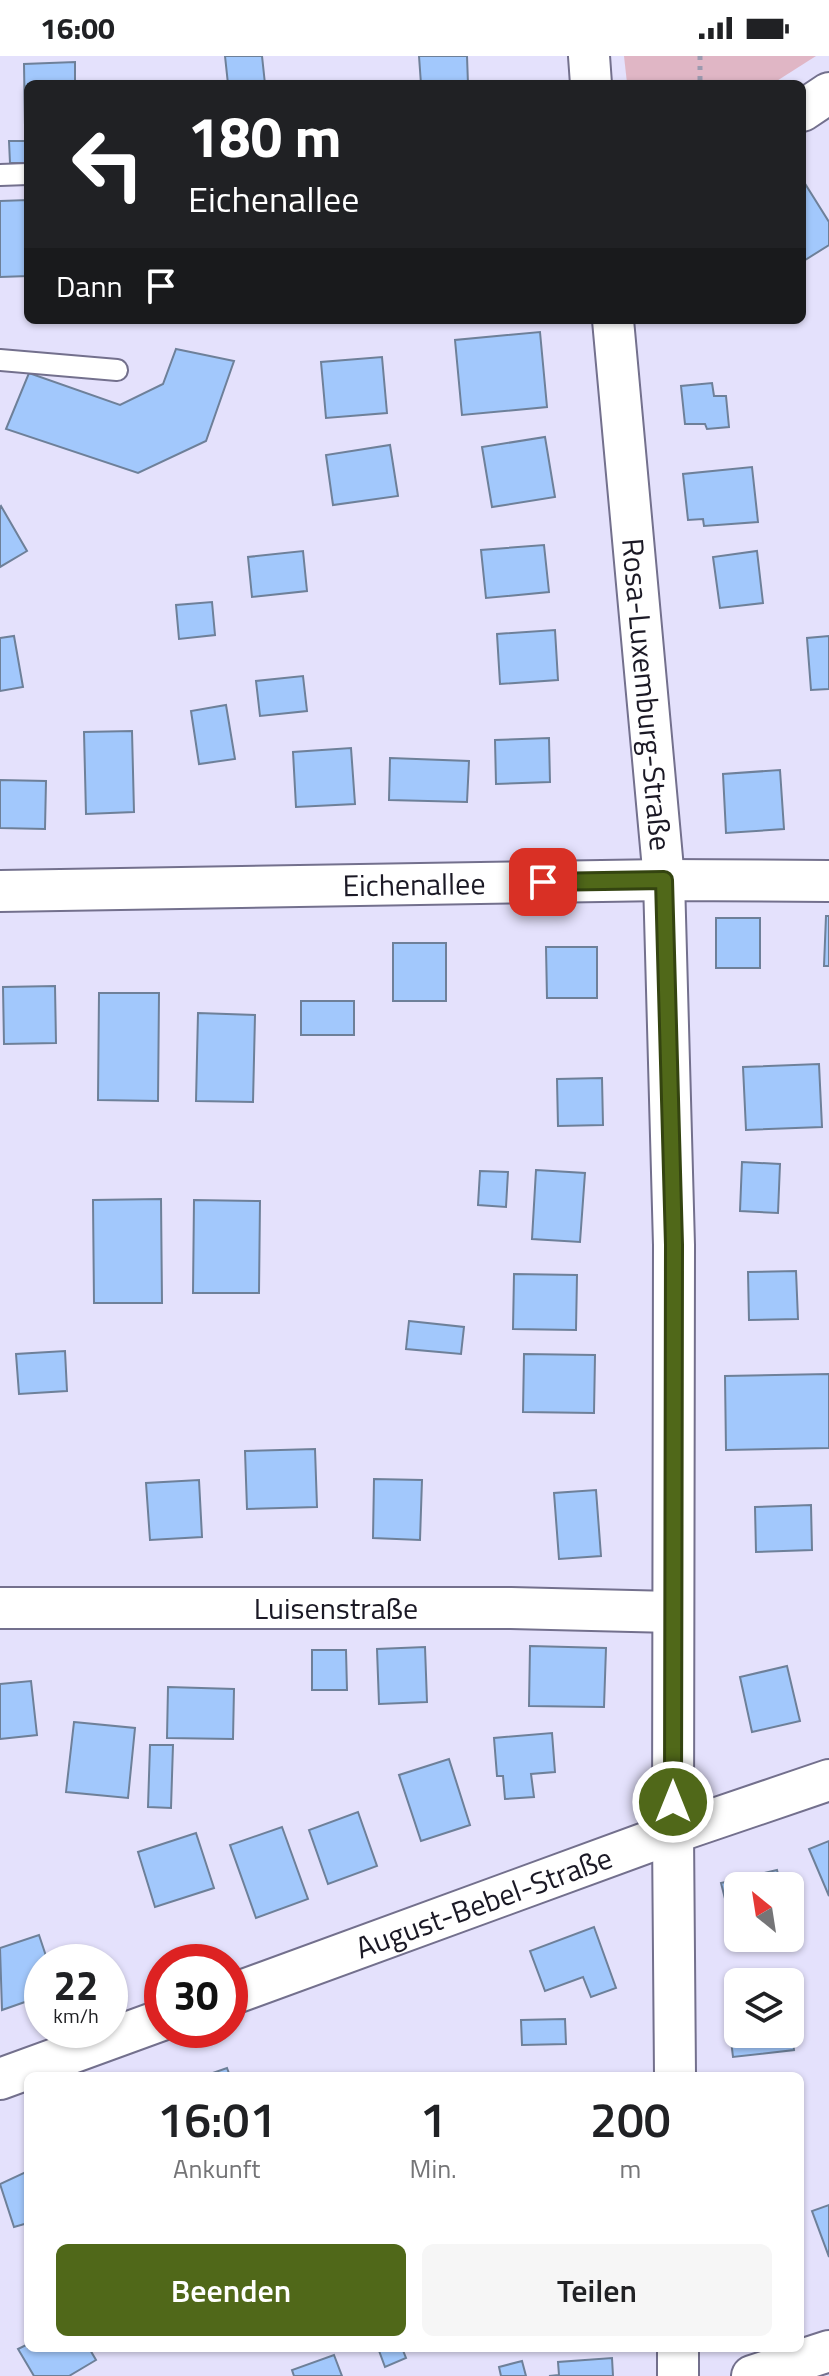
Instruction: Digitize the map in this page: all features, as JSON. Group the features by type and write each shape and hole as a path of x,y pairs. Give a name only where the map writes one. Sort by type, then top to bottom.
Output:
{"street":[{"path":"589,56 591,80"},
{"path":"806,108 829,93"},
{"name":"Rosa-Luxemburg-Straße","path":"613,324 664,880 674,1245 672,1612 675,2072"},
{"name":"Eichenallee","path":"0,891 664,880 829,881"},
{"name":"Luisenstraße","path":"0,1608 511,1608 672,1612"},
{"name":"August-Bebel-Straße","path":"248,1988 673,1833 829,1780"},
{"path":"0,2079 144,2027"},
{"path":"752,2376 829,2351"},
{"path":"678,2352 678,2376"}],"lane":[{"path":"0,175 24,174"},
{"path":"0,360 117,370"}],"path":[{"path":"700,56 700,80"}],"shaded area":[{"path":"624,56 816,56 778,80 627,80"}],"building":[{"path":"225,56 262,56 265,80 228,80"},
{"path":"419,56 467,56 468,80 421,80"},
{"path":"75,62 75,80 24,80 24,64"},
{"path":"9,141 24,141 24,163 10,163"},
{"path":"806,185 829,222 829,245 806,259"},
{"path":"24,200 24,276 0,277 0,201"},
{"path":"540,332 547,407 462,415 455,340"},
{"path":"176,349 234,361 206,441 138,473 6,429 29,373 120,405 163,384"},
{"path":"382,357 387,413 326,418 321,362"},
{"path":"712,383 714,396 726,396 729,427 707,429 705,424 685,424 681,386"},
{"path":"545,437 555,497 492,507 482,447"},
{"path":"390,445 398,496 333,505 326,455"},
{"path":"752,467 758,522 704,526 703,519 688,520 683,474"},
{"path":"0,507 27,551 0,567"},
{"path":"544,545 549,592 486,598 481,550"},
{"path":"303,551 307,591 252,597 248,557"},
{"path":"757,551 763,603 720,608 713,557"},
{"path":"212,602 215,635 179,639 176,605"},
{"path":"555,630 558,680 500,684 497,634"},
{"path":"14,636 23,687 0,691 0,638"},
{"path":"829,636 829,689 811,690 807,638"},
{"path":"303,676 307,711 260,716 256,681"},
{"path":"226,705 235,759 199,764 191,711"},
{"path":"132,731 134,812 86,814 84,732"},
{"path":"549,738 550,782 496,784 495,740"},
{"path":"351,748 355,804 296,807 293,752"},
{"path":"390,758 469,761 467,802 389,800"},
{"path":"780,770 784,829 726,833 723,774"},
{"path":"0,780 46,781 45,829 0,828"},
{"path":"826,916 829,916 829,966 824,966"},
{"path":"716,918 760,918 760,968 716,968"},
{"path":"393,943 446,943 446,1001 393,1001"},
{"path":"546,947 597,947 597,998 547,998"},
{"path":"55,986 56,1043 4,1044 3,987"},
{"path":"99,993 159,993 158,1101 98,1100"},
{"path":"301,1001 354,1001 354,1035 301,1035"},
{"path":"198,1013 255,1015 253,1102 196,1101"},
{"path":"819,1064 822,1127 746,1130 743,1067"},
{"path":"602,1078 603,1125 558,1126 557,1079"},
{"path":"742,1162 780,1164 778,1213 740,1211"},
{"path":"536,1170 585,1173 580,1242 532,1239"},
{"path":"480,1171 508,1172 506,1207 478,1205"},
{"path":"161,1199 162,1303 94,1303 93,1200"},
{"path":"194,1200 260,1201 259,1293 193,1293"},
{"path":"796,1271 798,1319 749,1320 748,1272"},
{"path":"514,1274 577,1275 576,1330 513,1329"},
{"path":"409,1321 464,1327 461,1354 406,1349"},
{"path":"65,1351 67,1391 19,1394 16,1354"},
{"path":"524,1354 595,1355 594,1413 523,1412"},
{"path":"829,1374 829,1448 726,1450 725,1376"},
{"path":"315,1449 317,1507 247,1509 245,1451"},
{"path":"374,1479 422,1480 420,1540 373,1538"},
{"path":"199,1480 202,1537 150,1540 146,1483"},
{"path":"596,1490 601,1556 559,1559 554,1493"},
{"path":"811,1505 812,1550 756,1552 755,1507"},
{"path":"530,1646 606,1648 604,1707 529,1706"},
{"path":"425,1647 427,1702 379,1704 377,1649"},
{"path":"312,1650 346,1650 347,1690 312,1690"},
{"path":"787,1666 800,1721 752,1732 740,1677"},
{"path":"31,1681 37,1735 0,1739 0,1684"},
{"path":"168,1687 234,1689 233,1739 167,1738"},
{"path":"74,1722 135,1728 128,1798 66,1792"},
{"path":"552,1733 555,1772 531,1774 534,1797 505,1799 503,1776 497,1776 494,1738"},
{"path":"150,1745 173,1745 171,1808 148,1807"},
{"path":"449,1759 470,1825 421,1841 399,1775"},
{"path":"358,1812 377,1866 328,1884 309,1830"},
{"path":"282,1827 308,1899 256,1918 230,1845"},
{"path":"196,1833 214,1888 155,1907 138,1852"},
{"path":"829,1841 829,1896 809,1849"},
{"path":"594,1927 616,1988 591,1997 583,1977 545,1991 530,1951"},
{"path":"39,1935 42,1944 24,1944 24,2002 2,2010 0,1948"},
{"path":"565,2019 566,2044 522,2045 521,2020"},
{"path":"732,2048 794,2048 794,2050 733,2057"},
{"path":"24,2173 24,2224 14,2227 0,2184"},
{"path":"829,2205 829,2257 812,2211"},
{"path":"24,2346 24,2352 91,2352 96,2360 69,2376 34,2376 18,2349"},
{"path":"379,2352 404,2352 406,2358 385,2367"},
{"path":"334,2355 342,2376 294,2376 292,2370"},
{"path":"612,2358 613,2376 549,2376 559,2375 558,2362"},
{"path":"522,2361 526,2376 501,2376 499,2367"}],"route":[{"path":"543,882 664,880 674,1245 673,1802"}]}
